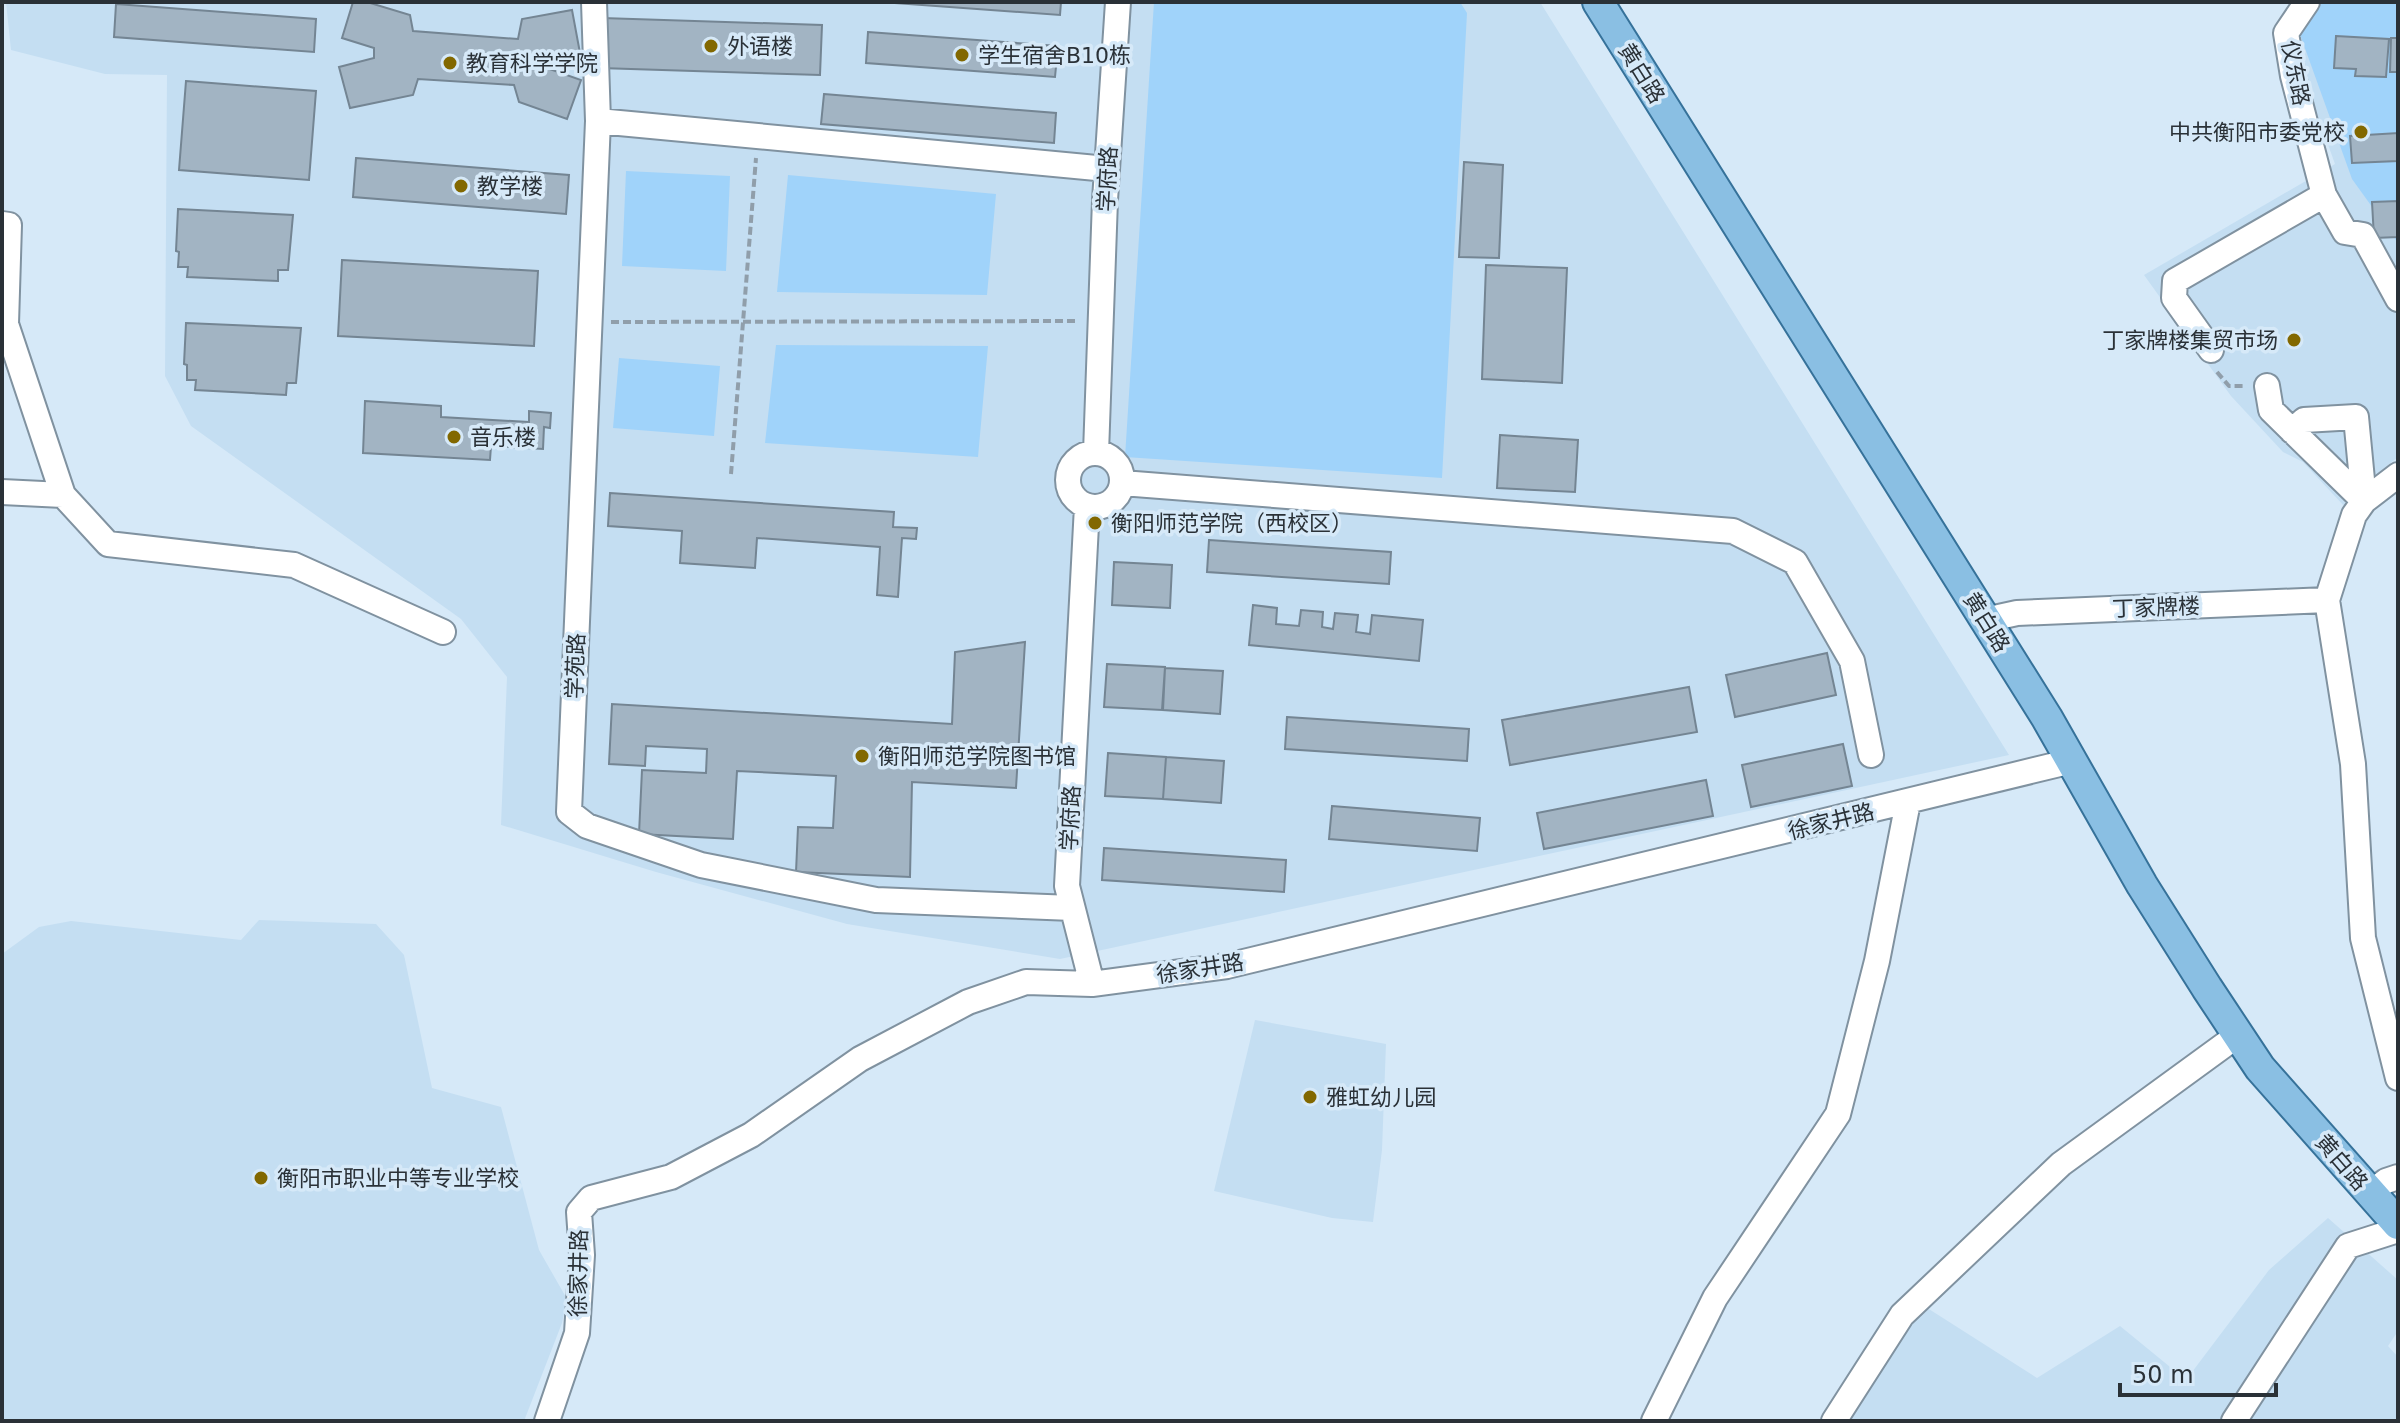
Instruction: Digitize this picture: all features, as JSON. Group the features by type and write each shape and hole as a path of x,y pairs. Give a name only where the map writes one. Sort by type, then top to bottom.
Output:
{"main road":[{"name":"黄白路","path":"1598,2 1985,620 2072,761 2142,885 2238,1035 2260,1068 2398,1227"}],"street":[{"name":"学苑路","path":"594,2 598,121 569,812 587,826 701,865 876,900 1072,908"},
{"name":"学府路","path":"1096,453 1107,169 1118,2"},
{"name":"仪东路","path":"2307,2 2286,33 2293,76 2324,195 2345,232 2363,235 2398,299"},
{"path":"598,121 1107,169"},
{"path":"2211,350 2174,298 2175,281 2324,195"},
{"path":"2,224 9,225 6,324 63,495 108,544 294,565 443,632"},
{"path":"2,382 27,385"},
{"path":"2267,386 2271,410 2364,501"},
{"path":"2292,431 2304,420 2356,417 2364,501"},
{"path":"1096,453 1105,454 1118,466 1122,483 1118,495 1110,503 1098,507 1087,506 1076,500 1069,490 1067,478 1077,460 1085,454 1096,453"},
{"path":"2398,475 2364,501 2354,515 2327,600 2353,764 2363,938 2398,1078"},
{"path":"1122,483 1733,531 1795,562 1852,661 1871,755"},
{"path":"2,492 63,495"},
{"name":"学府路","path":"1087,506 1067,886 1092,984"},
{"name":"丁家牌楼","path":"1985,620 2017,613 2327,600"},
{"name":"徐家井路","path":"547,1421 577,1333 582,1255 579,1212 591,1198 671,1177 751,1135 860,1059 968,1002 1026,982 1092,984 1227,966 2072,761"},
{"path":"1654,1421 1715,1298 1838,1114 1877,961 1908,802"},
{"path":"1834,1421 1902,1315 2061,1164 2238,1035"},
{"path":"2370,1193 2386,1181 2398,1177"},
{"path":"2234,1421 2348,1246 2398,1227"}],"path":[{"path":"731,474 758,136"},
{"path":"588,322 1101,321"},
{"path":"2211,350 2216,370 2229,386 2267,386"}],"shaded area":[{"name":"衡阳师范学院（西校区）","path":"6,2 1540,2 2009,755 1060,959 847,924 656,872 501,825 507,677 461,619 191,426 165,376 167,75 105,74 11,50"},
{"path":"1154,2 1460,2 1467,13 1442,478 1125,457"},
{"name":"中共衡阳市委党校","path":"2314,2 2398,2 2398,243 2352,179 2297,26"},
{"name":"丁家牌楼集贸市场","path":"2398,2 2398,457 2348,497 2345,507 2303,462 2283,452 2231,396 2144,275 2335,164 2299,55 2297,26"},
{"path":"626,171 730,176 726,271 622,266"},
{"path":"788,175 996,194 987,295 777,292"},
{"path":"776,345 988,346 978,457 765,443"},
{"path":"619,358 720,366 714,436 613,428"},
{"name":"衡阳市职业中等专业学校","path":"259,920 376,924 404,955 432,1088 501,1107 539,1250 567,1299 562,1323 524,1421 2,1421 2,954 39,927 71,921 241,940"},
{"name":"雅虹幼儿园","path":"1255,1020 1386,1044 1382,1150 1373,1222 1332,1218 1214,1191"},
{"path":"2328,1218 2398,1280 2398,1331 2388,1346 2398,1357 2398,1421 1839,1421 1921,1304 2037,1378 2120,1326 2186,1380 2269,1270"}],"building":[{"name":"教育科学学院","path":"353,2 367,2 410,15 413,31 518,39 522,19 572,10 580,53 545,59 544,67 581,80 567,119 519,102 514,85 418,79 413,95 350,108 339,67 374,58 374,48 342,38"},
{"path":"881,2 1061,2 1060,15"},
{"path":"116,4 316,19 314,52 114,37"},
{"name":"外语楼","path":"602,18 822,25 820,75 600,68"},
{"name":"学生宿舍B10栋","path":"868,32 1058,46 1055,77 866,63"},
{"path":"2336,36 2389,39 2386,77 2355,76 2356,69 2334,68"},
{"path":"2391,38 2398,38 2398,72 2390,72"},
{"path":"186,81 316,91 309,180 179,170"},
{"path":"824,94 1056,113 1054,143 821,124"},
{"path":"2398,133 2398,161 2352,163 2350,136"},
{"name":"教学楼","path":"356,158 569,175 566,214 353,197"},
{"path":"1464,162 1503,165 1499,258 1459,257"},
{"path":"2398,201 2398,237 2374,238 2372,202"},
{"path":"178,209 293,215 288,270 278,270 278,281 187,277 188,267 178,267"},
{"path":"342,260 538,271 534,346 338,336"},
{"path":"1486,265 1567,268 1562,383 1482,379"},
{"path":"186,323 301,328 296,383 287,383 286,395 195,390 196,380 187,380 187,365 184,364"},
{"name":"音乐楼","path":"365,401 441,406 441,417 529,422 529,411 551,413 550,428 544,427 543,449 491,446 490,460 363,453"},
{"path":"1500,435 1578,440 1575,492 1497,488"},
{"path":"610,493 894,512 893,527 917,528 916,539 902,538 898,597 877,595 880,547 757,538 755,568 680,563 682,531 608,526"},
{"path":"1209,540 1391,552 1389,584 1207,572"},
{"path":"1114,562 1172,565 1170,608 1112,605"},
{"path":"1253,605 1277,608 1276,624 1299,626 1301,610 1323,612 1322,627 1333,629 1335,613 1358,615 1356,632 1370,634 1372,615 1423,620 1419,661 1249,645"},
{"name":"衡阳师范学院图书馆","path":"1025,642 1016,788 912,782 910,877 796,872 798,827 833,828 836,776 737,771 733,839 639,834 642,770 706,773 707,749 646,746 645,766 609,764 612,704 952,724 955,652"},
{"path":"1827,653 1836,695 1735,717 1726,675"},
{"path":"1107,664 1165,667 1162,710 1104,707"},
{"path":"1165,668 1223,671 1220,714 1163,710"},
{"path":"1689,687 1697,732 1510,765 1502,720"},
{"path":"1287,717 1469,729 1467,761 1285,749"},
{"path":"1843,744 1852,786 1751,807 1742,765"},
{"path":"1108,753 1166,757 1163,799 1105,796"},
{"path":"1166,757 1224,761 1221,803 1163,799"},
{"path":"1706,780 1713,816 1544,849 1537,813"},
{"path":"1332,806 1480,818 1477,851 1329,839"},
{"path":"1104,848 1286,860 1284,892 1102,880"}],"place":[{"name":"外语楼","path":"711,46"},
{"name":"学生宿舍B10栋","path":"962,55"},
{"name":"教育科学学院","path":"450,63"},
{"name":"中共衡阳市委党校","path":"2361,132"},
{"name":"教学楼","path":"461,186"},
{"name":"丁家牌楼集贸市场","path":"2294,340"},
{"name":"音乐楼","path":"454,437"},
{"name":"衡阳师范学院（西校区）","path":"1095,523"},
{"name":"衡阳师范学院图书馆","path":"862,756"},
{"name":"雅虹幼儿园","path":"1310,1097"},
{"name":"衡阳市职业中等专业学校","path":"261,1178"}]}
